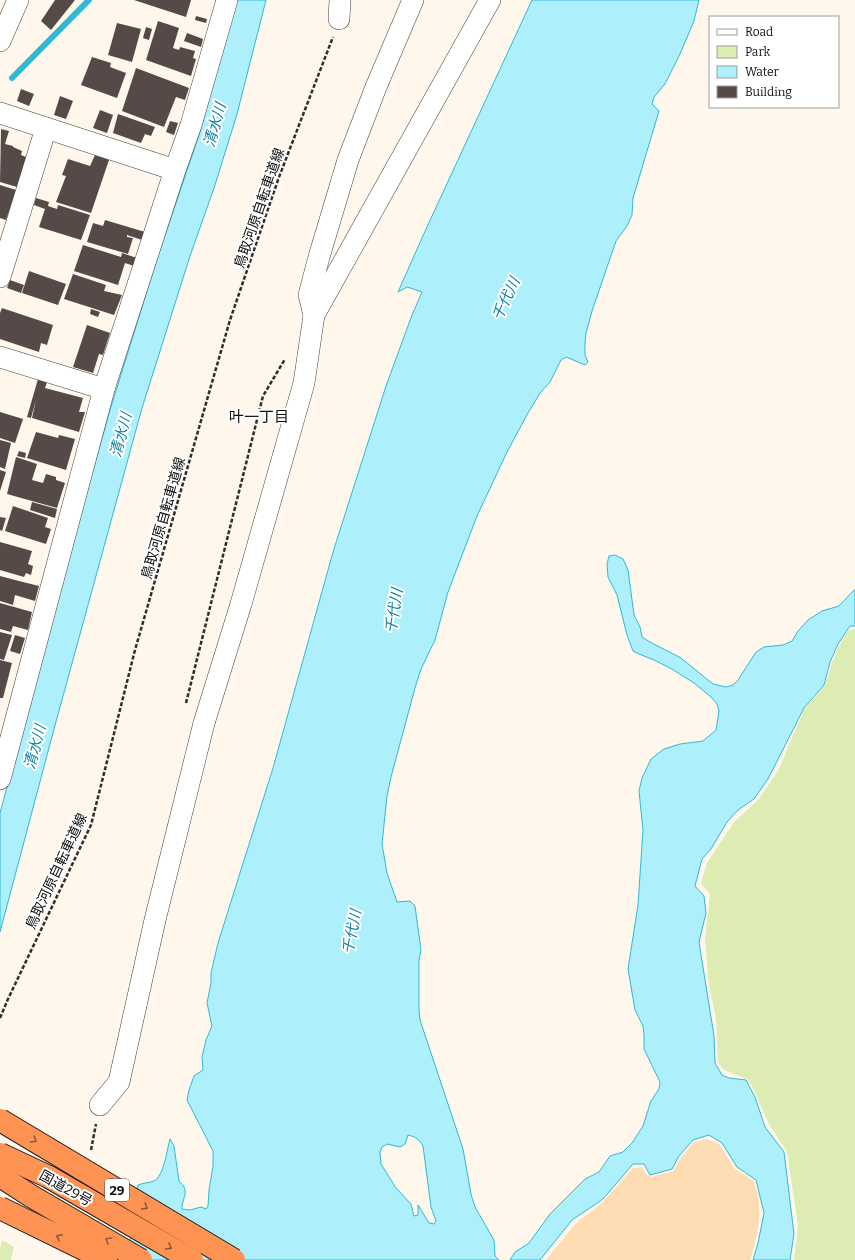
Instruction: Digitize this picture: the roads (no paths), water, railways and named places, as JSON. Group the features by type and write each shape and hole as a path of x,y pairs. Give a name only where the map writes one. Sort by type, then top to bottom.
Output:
{"highway":[{"name":"29","path":"0,1120 234,1260"},
{"name":"国道29号","path":"0,1154 49,1177 192,1260"},
{"name":"国道29号","path":"0,1176 141,1260"},
{"path":"0,1208 106,1260"}],"street":[{"path":"0,41 18,0"},
{"path":"0,779 8,719 104,389 191,125 227,0"},
{"path":"314,315 309,295 348,160 376,87 414,0"},
{"path":"100,1105 119,1082 155,920 204,723 304,383 314,315 490,0"},
{"path":"0,113 175,170"},
{"path":"0,277 46,128"},
{"path":"0,357 104,389"}],"water":[{"name":"清水川","path":"237,0 266,0 237,114 142,408 0,932 0,813 110,410 157,259 199,135"},
{"name":"千代川","path":"532,0 699,0 694,21 680,54 665,84 654,97 652,104 659,111 633,198 632,215 627,226 616,241 586,333 585,355 588,362 585,365 566,357 561,360 550,382 540,393 507,452 477,516 448,592 435,640 421,669 387,796 382,844 387,873 397,902 410,901 415,906 421,950 419,960 420,1020 463,1149 471,1194 475,1207 494,1240 495,1256 499,1260 127,1260 138,1185 154,1181 160,1174 165,1162 170,1139 174,1146 179,1181 185,1188 182,1209 190,1210 201,1207 206,1209 208,1206 213,1166 213,1151 187,1100 194,1076 203,1070 202,1057 206,1040 212,1026 207,1003 211,983 211,973 218,943 273,768 333,552 386,386 422,292 407,287 398,292","holes":["408,1135 417,1139 423,1146 431,1207 436,1221 434,1224 429,1223 418,1205 418,1215 414,1216 411,1204 396,1188 381,1164 380,1152 382,1147 387,1144 400,1147 405,1144"]},
{"path":"615,555 623,559 628,570 634,615 640,627 642,637 681,658 713,684 726,687 733,685 738,680 756,652 764,647 783,645 792,641 798,631 808,620 822,611 839,606 855,589 855,626 850,626 838,644 830,662 824,685 804,708 768,779 754,799 738,810 727,822 711,849 702,859 695,886 704,896 706,913 699,942 714,1036 715,1063 722,1075 729,1078 746,1080 755,1097 765,1127 784,1152 794,1234 790,1260 753,1260 764,1213 756,1180 737,1167 722,1143 709,1135 693,1140 679,1156 672,1169 650,1175 644,1164 633,1164 603,1199 572,1220 540,1260 510,1260 515,1252 529,1243 550,1214 585,1179 599,1172 610,1156 623,1152 632,1143 643,1126 651,1101 659,1089 660,1082 644,1049 643,1026 635,1010 628,969 638,905 643,830 639,791 642,778 651,759 664,749 680,744 703,741 716,730 719,711 717,704 711,697 694,683 672,669 633,651 627,635 617,595 608,577 607,564 609,556"}],"waterway":[{"path":"12,78 89,0"}],"district":[{"name":"叶一丁目","path":"259,417"}]}
